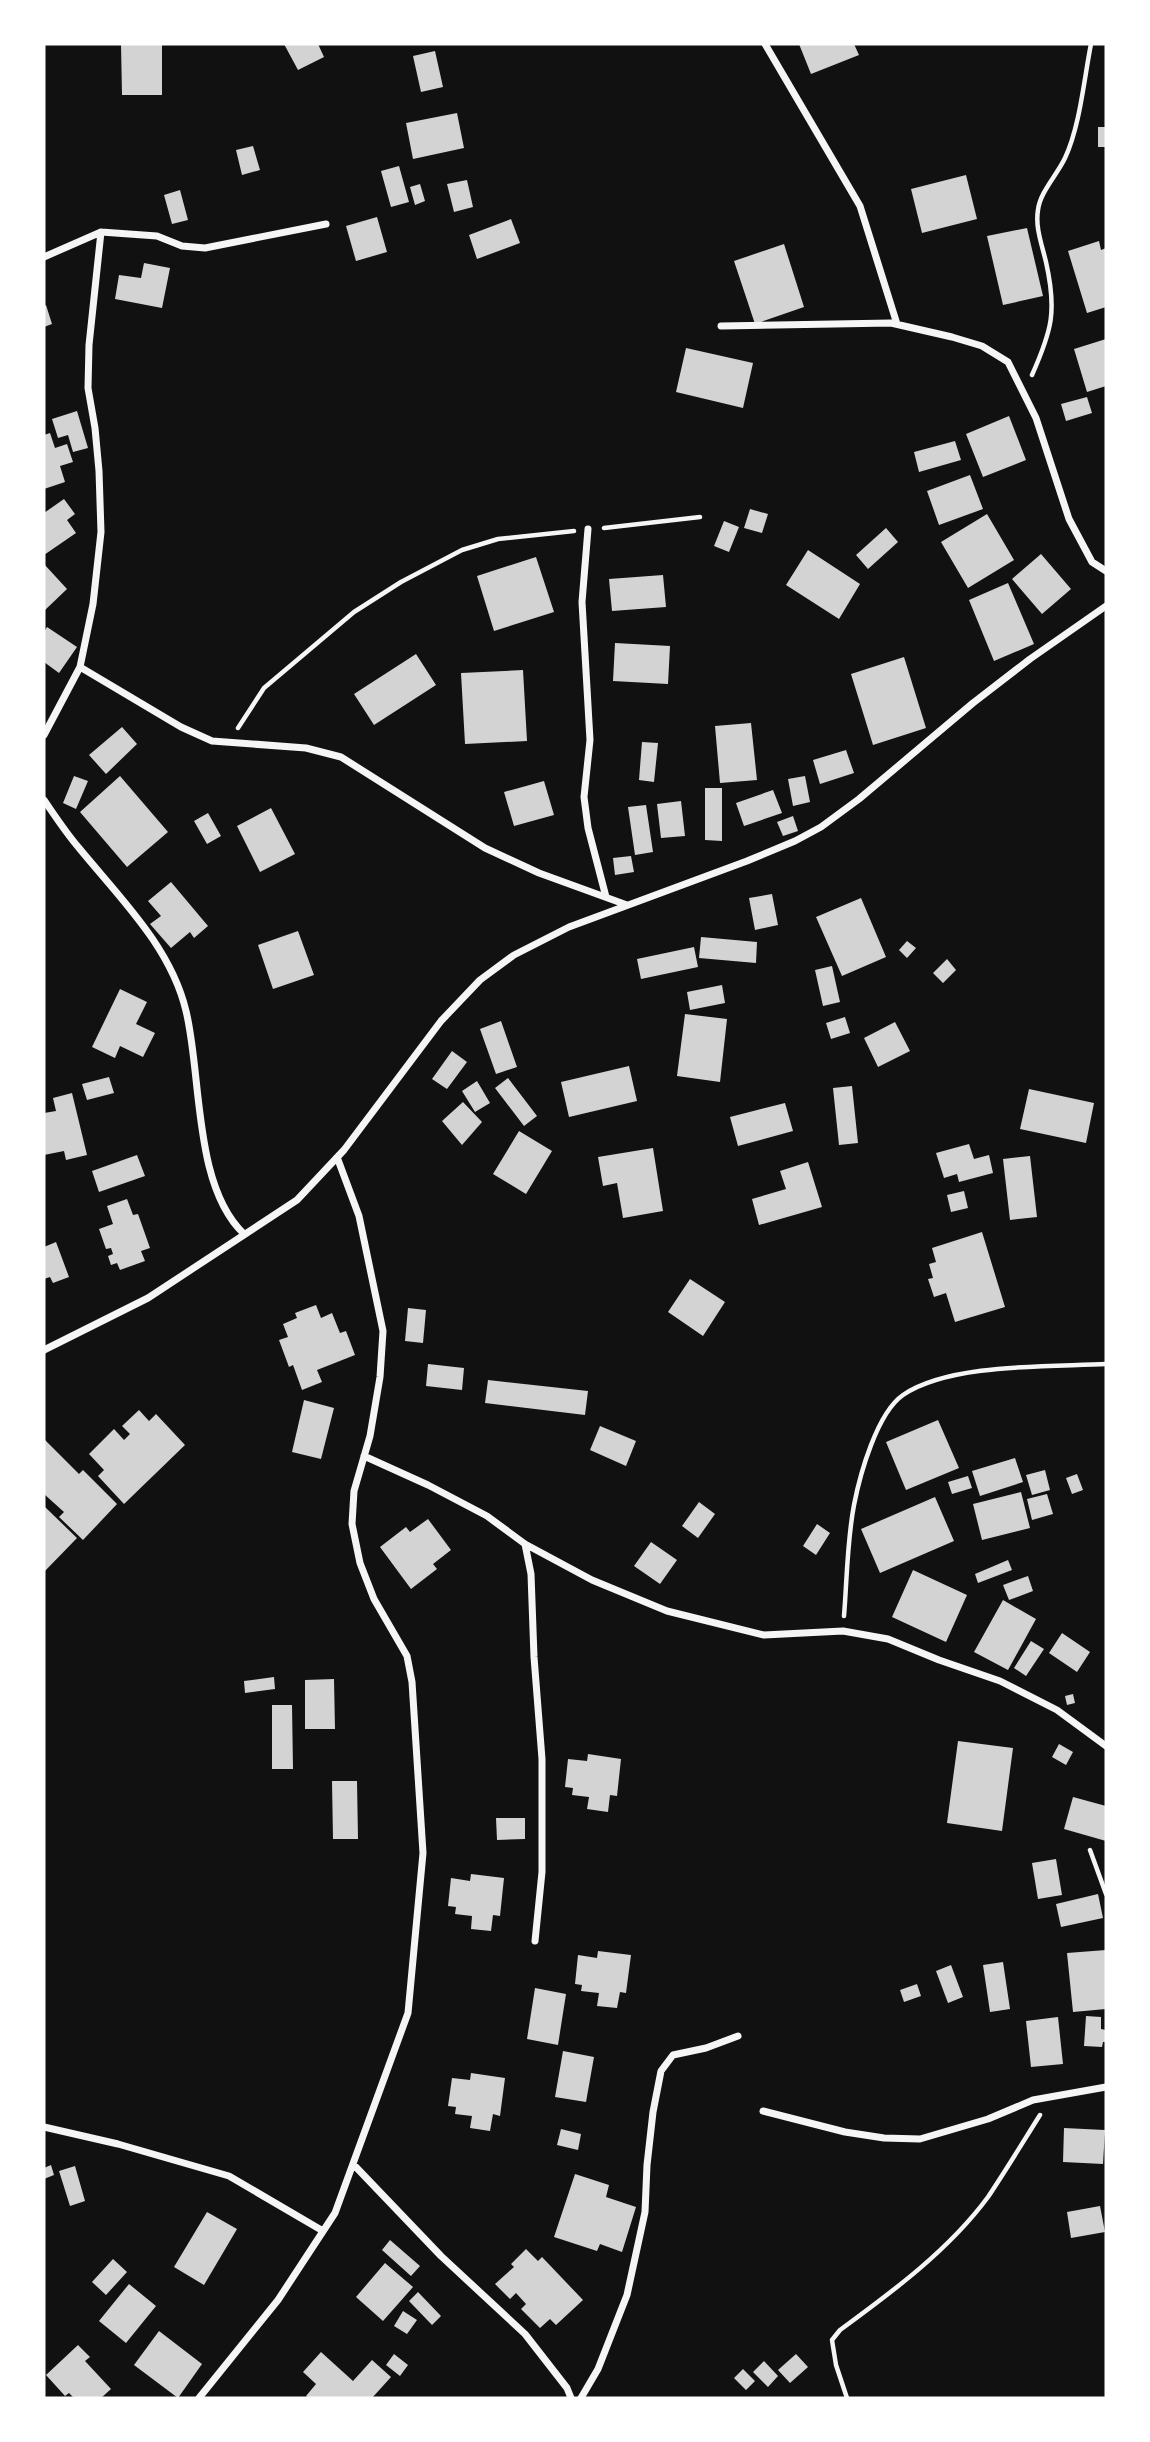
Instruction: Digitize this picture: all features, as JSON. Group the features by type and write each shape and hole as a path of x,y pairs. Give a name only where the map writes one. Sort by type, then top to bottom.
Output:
{"street":[{"path":"765,44 860,206 897,324"},
{"path":"44,257 101,232 157,236 182,246 205,248 326,224"},
{"path":"44,735 80,667 93,604 101,532 99,471 88,388 89,345 101,232"},
{"path":"721,326 897,324 982,346 1007,362 1025,392 1051,458 1069,519 1092,562 1106,571"},
{"path":"588,529 582,602 590,740 584,797 588,828 606,897"},
{"path":"44,1350 148,1298 297,1200 337,1157 441,1021 480,980 514,955 569,927 783,846 821,827 859,799 992,688 1106,606"},
{"path":"80,667 181,727 212,741 306,748 341,757 485,848 539,873 627,905"},
{"path":"44,800 162,953 178,983 187,1012 200,1118 215,1184 232,1223 244,1234"},
{"path":"199,2398 278,2300 335,2213 408,2012 423,1853 415,1719 407,1656 374,1599 360,1563 352,1524 354,1491 380,1377 383,1331 359,1216 337,1157"},
{"path":"364,1456 487,1516 525,1544 592,1580 667,1611 764,1635 843,1631 888,1639 1000,1681 1057,1710 1106,1746"},
{"path":"525,1544 531,1574 542,1759 542,1872 534,1941"},
{"path":"581,2398 598,2369 627,2295 645,2213 653,2112 661,2071 673,2055 706,2048 738,2036"},
{"path":"763,2110 845,2132 884,2138 920,2139 988,2119 1033,2100 1106,2087"},
{"path":"44,2127 118,2144 229,2176 323,2231"},
{"path":"353,2164 441,2256 525,2334 567,2388 571,2398"}],"path":[{"path":"1025,392 1047,340 1054,307 1052,286 1037,225 1038,207 1065,158 1073,136 1091,44"},
{"path":"228,744 264,688 354,612 401,582 462,550 498,539 700,517"},
{"path":"843,1631 854,1505 878,1425 888,1409 902,1396 924,1384 951,1376 1015,1367 1106,1364"},
{"path":"1090,1850 1106,1894"},
{"path":"847,2398 836,2365 832,2340 840,2330 955,2236 987,2198 1052,2097"}],"building":[{"path":"121,44 162,44 162,95 122,95"},
{"path":"284,44 318,44 324,57 298,70"},
{"path":"799,44 854,44 859,55 811,74"},
{"path":"435,51 443,87 421,92 413,56"},
{"path":"457,113 464,148 413,159 406,123"},
{"path":"1098,127 1106,127 1106,147 1098,147"},
{"path":"253,146 260,170 242,175 236,150"},
{"path":"399,166 409,202 391,207 381,171"},
{"path":"966,175 977,219 922,233 911,189"},
{"path":"467,180 473,207 454,212 447,184"},
{"path":"420,184 425,201 415,205 410,187"},
{"path":"180,190 188,220 172,224 164,195"},
{"path":"377,217 387,252 356,261 346,226"},
{"path":"511,219 520,243 477,259 469,235"},
{"path":"1027,228 1043,296 1003,305 987,236"},
{"path":"1099,241 1101,250 1106,248 1106,307 1087,313 1068,251"},
{"path":"784,244 804,307 755,324 734,261"},
{"path":"144,263 170,268 162,308 115,299 119,275 141,278"},
{"path":"46,305 52,324 44,327 44,306"},
{"path":"1106,339 1106,386 1087,392 1074,349"},
{"path":"686,348 753,363 743,408 676,392"},
{"path":"1087,397 1092,413 1066,421 1061,404"},
{"path":"77,411 88,448 73,452 68,435 58,438 52,419"},
{"path":"1009,416 1026,460 983,477 966,434"},
{"path":"50,433 55,448 67,444 73,462 60,466 65,482 44,489 44,435"},
{"path":"955,441 961,460 919,472 914,452"},
{"path":"970,475 983,509 939,525 927,491"},
{"path":"64,499 75,514 67,520 76,533 44,555 44,513"},
{"path":"750,509 768,514 762,533 744,528"},
{"path":"987,514 1014,560 968,588 941,542"},
{"path":"724,521 739,527 729,552 714,546"},
{"path":"886,528 898,542 868,569 856,555"},
{"path":"808,550 860,584 839,619 786,585"},
{"path":"1041,554 1071,589 1042,614 1012,579"},
{"path":"536,557 554,612 494,631 477,576"},
{"path":"44,564 67,589 44,611"},
{"path":"663,575 666,607 612,611 609,579"},
{"path":"1008,583 1034,644 994,661 969,600"},
{"path":"47,627 77,647 59,673 44,662 44,632"},
{"path":"615,643 670,646 668,684 613,681"},
{"path":"416,654 436,685 374,725 354,694"},
{"path":"904,657 926,728 873,745 851,674"},
{"path":"523,670 527,741 465,744 461,673"},
{"path":"751,723 757,780 720,783 715,726"},
{"path":"122,727 137,744 106,774 89,755"},
{"path":"642,742 658,743 654,782 639,780"},
{"path":"846,750 854,773 820,784 813,760"},
{"path":"74,776 88,781 76,809 63,803"},
{"path":"120,776 168,832 127,867 80,812"},
{"path":"805,776 810,802 793,806 788,779"},
{"path":"544,781 554,815 514,826 504,792"},
{"path":"705,788 722,788 722,841 705,840"},
{"path":"773,790 782,813 744,826 736,803"},
{"path":"681,801 685,836 661,838 657,804"},
{"path":"646,805 653,852 635,855 628,807"},
{"path":"271,808 295,854 260,872 237,826"},
{"path":"208,813 221,836 207,844 194,821"},
{"path":"793,816 798,831 783,836 777,822"},
{"path":"631,856 634,872 615,875 613,858"},
{"path":"171,882 208,926 194,938 190,932 171,948 150,924 161,916 148,901"},
{"path":"772,894 778,925 755,930 749,898"},
{"path":"861,898 886,957 842,976 816,917"},
{"path":"298,931 314,975 273,989 258,945"},
{"path":"701,937 757,942 756,963 699,958"},
{"path":"907,941 916,948 907,958 899,950"},
{"path":"694,947 698,967 641,979 637,959"},
{"path":"947,959 956,970 943,983 933,973"},
{"path":"832,966 840,1002 823,1006 815,970"},
{"path":"722,985 725,1003 690,1010 687,992"},
{"path":"120,989 147,1002 136,1024 155,1033 143,1057 120,1046 115,1058 92,1047"},
{"path":"685,1014 727,1019 720,1082 677,1076"},
{"path":"845,1017 850,1033 831,1039 826,1023"},
{"path":"501,1021 517,1067 496,1074 480,1029"},
{"path":"895,1022 910,1051 878,1067 864,1038"},
{"path":"452,1051 467,1062 447,1089 432,1079"},
{"path":"629,1066 637,1101 569,1117 561,1082"},
{"path":"109,1077 114,1093 87,1100 82,1084"},
{"path":"508,1078 537,1116 524,1126 495,1088"},
{"path":"477,1081 490,1103 475,1112 462,1091"},
{"path":"852,1086 858,1143 839,1145 833,1088"},
{"path":"1029,1089 1094,1103 1086,1143 1020,1129"},
{"path":"72,1093 87,1155 66,1160 64,1151 44,1155 44,1113 56,1111 53,1098"},
{"path":"463,1102 482,1122 462,1145 442,1121"},
{"path":"785,1103 793,1131 738,1146 730,1117"},
{"path":"519,1131 552,1151 526,1194 493,1174"},
{"path":"969,1144 974,1159 989,1155 993,1173 959,1182 957,1174 944,1178 936,1153"},
{"path":"653,1148 663,1211 623,1218 617,1183 603,1186 598,1157"},
{"path":"137,1155 145,1176 99,1192 92,1171"},
{"path":"1030,1156 1037,1217 1010,1220 1003,1159"},
{"path":"808,1162 822,1207 759,1225 752,1199 786,1189 780,1171"},
{"path":"964,1191 968,1208 951,1212 947,1195"},
{"path":"127,1199 133,1215 138,1214 150,1248 141,1251 145,1261 120,1270 117,1263 111,1265 108,1256 113,1254 111,1248 106,1249 99,1229 113,1224 107,1206"},
{"path":"982,1232 1005,1307 955,1322 946,1293 934,1297 928,1279 933,1278 929,1264 936,1262 932,1248"},
{"path":"56,1242 69,1277 53,1283 50,1277 44,1279 44,1247"},
{"path":"690,1279 725,1302 703,1336 668,1312"},
{"path":"316,1305 321,1318 332,1313 340,1333 346,1331 355,1355 317,1370 322,1382 302,1390 293,1365 289,1367 279,1340 288,1337 283,1324 297,1318 295,1313"},
{"path":"408,1308 426,1310 423,1343 405,1341"},
{"path":"428,1364 464,1368 462,1390 426,1386"},
{"path":"488,1380 588,1391 585,1415 485,1403"},
{"path":"304,1400 334,1408 321,1459 292,1452"},
{"path":"139,1410 149,1421 156,1414 185,1445 124,1504 98,1476 104,1470 89,1454 114,1429 124,1440 130,1434 122,1426"},
{"path":"938,1420 959,1468 906,1490 886,1442"},
{"path":"600,1426 636,1441 626,1466 590,1450"},
{"path":"44,1439 79,1474 83,1470 117,1504 83,1540 59,1517 64,1512 44,1494"},
{"path":"1015,1458 1023,1482 980,1496 972,1471"},
{"path":"1045,1470 1050,1490 1032,1495 1026,1475"},
{"path":"1077,1474 1083,1490 1072,1494 1066,1478"},
{"path":"968,1476 972,1488 952,1494 948,1482"},
{"path":"1021,1492 1030,1528 982,1540 973,1504"},
{"path":"1047,1494 1053,1514 1032,1520 1027,1499"},
{"path":"935,1497 954,1541 880,1573 861,1529"},
{"path":"699,1502 715,1514 698,1538 682,1526"},
{"path":"44,1506 77,1538 44,1572"},
{"path":"428,1519 451,1550 433,1564 437,1569 411,1589 380,1547 406,1527 410,1532"},
{"path":"817,1524 830,1533 816,1555 803,1546"},
{"path":"651,1542 677,1560 660,1584 634,1566"},
{"path":"1008,1560 1012,1570 978,1583 975,1574"},
{"path":"913,1570 967,1595 946,1642 892,1617"},
{"path":"1028,1576 1033,1591 1009,1600 1003,1585"},
{"path":"1003,1600 1036,1619 1008,1670 974,1652"},
{"path":"1062,1633 1090,1652 1077,1672 1049,1653"},
{"path":"1031,1641 1044,1649 1026,1676 1014,1668"},
{"path":"274,1677 275,1689 245,1693 244,1681"},
{"path":"334,1679 335,1729 305,1729 305,1680"},
{"path":"1073,1694 1075,1703 1067,1705 1065,1696"},
{"path":"272,1705 292,1705 293,1769 272,1769"},
{"path":"958,1741 1013,1748 1002,1831 947,1823"},
{"path":"1059,1744 1073,1752 1066,1765 1052,1757"},
{"path":"588,1754 621,1759 617,1796 610,1795 608,1812 587,1809 589,1797 572,1795 573,1788 565,1787 568,1759 587,1761"},
{"path":"332,1781 357,1781 358,1839 333,1839"},
{"path":"1073,1797 1106,1806 1106,1841 1064,1829"},
{"path":"496,1818 525,1818 525,1839 497,1840"},
{"path":"1056,1859 1062,1895 1038,1899 1032,1863"},
{"path":"471,1874 504,1878 500,1916 493,1915 491,1931 471,1929 472,1916 455,1914 456,1907 448,1906 451,1878 470,1881"},
{"path":"1098,1894 1103,1918 1061,1927 1056,1904"},
{"path":"1106,1950 1106,2009 1073,2012 1067,1953"},
{"path":"598,1951 631,1955 626,1993 620,1992 617,2008 597,2006 599,1993 581,1991 582,1985 575,1984 578,1955 597,1958"},
{"path":"1003,1962 1010,2009 990,2012 983,1965"},
{"path":"951,1965 963,1997 948,2003 936,1971"},
{"path":"917,1984 921,1996 904,2002 900,1990"},
{"path":"535,1988 566,1994 558,2045 527,2039"},
{"path":"1086,2016 1101,2017 1101,2029 1106,2030 1106,2042 1103,2042 1102,2047 1084,2046"},
{"path":"1058,2017 1063,2064 1031,2067 1026,2021"},
{"path":"563,2051 594,2057 586,2102 555,2097"},
{"path":"471,2073 505,2078 500,2116 493,2114 490,2131 470,2128 472,2116 455,2114 456,2107 448,2106 452,2078 470,2080"},
{"path":"1064,2128 1105,2130 1103,2164 1063,2162"},
{"path":"561,2129 581,2134 578,2150 557,2145"},
{"path":"51,2165 54,2175 44,2179 44,2168"},
{"path":"75,2166 85,2201 70,2206 59,2171"},
{"path":"575,2174 609,2185 606,2197 636,2207 622,2252 600,2244 597,2251 554,2237"},
{"path":"1100,2206 1105,2232 1071,2238 1067,2212"},
{"path":"207,2212 237,2229 204,2285 174,2267"},
{"path":"390,2240 420,2266 411,2276 382,2250"},
{"path":"526,2249 538,2261 542,2257 583,2300 556,2325 550,2319 540,2328 521,2309 526,2304 516,2293 510,2299 495,2284 514,2267 511,2264"},
{"path":"113,2259 127,2272 106,2295 92,2282"},
{"path":"385,2263 413,2287 383,2321 356,2297"},
{"path":"129,2284 156,2306 126,2343 99,2321"},
{"path":"418,2292 441,2316 432,2325 409,2301"},
{"path":"403,2311 417,2320 407,2334 394,2326"},
{"path":"159,2331 202,2364 178,2398 134,2365"},
{"path":"78,2345 90,2357 85,2361 111,2389 101,2398 74,2398 69,2393 65,2396 46,2375"},
{"path":"321,2352 353,2381 372,2360 391,2377 372,2398 309,2398 306,2396 316,2384 303,2372"},
{"path":"394,2354 408,2365 400,2376 386,2365"},
{"path":"796,2354 808,2367 790,2383 778,2370"},
{"path":"764,2361 778,2376 768,2387 753,2372"},
{"path":"743,2369 755,2381 746,2390 734,2378"}]}
